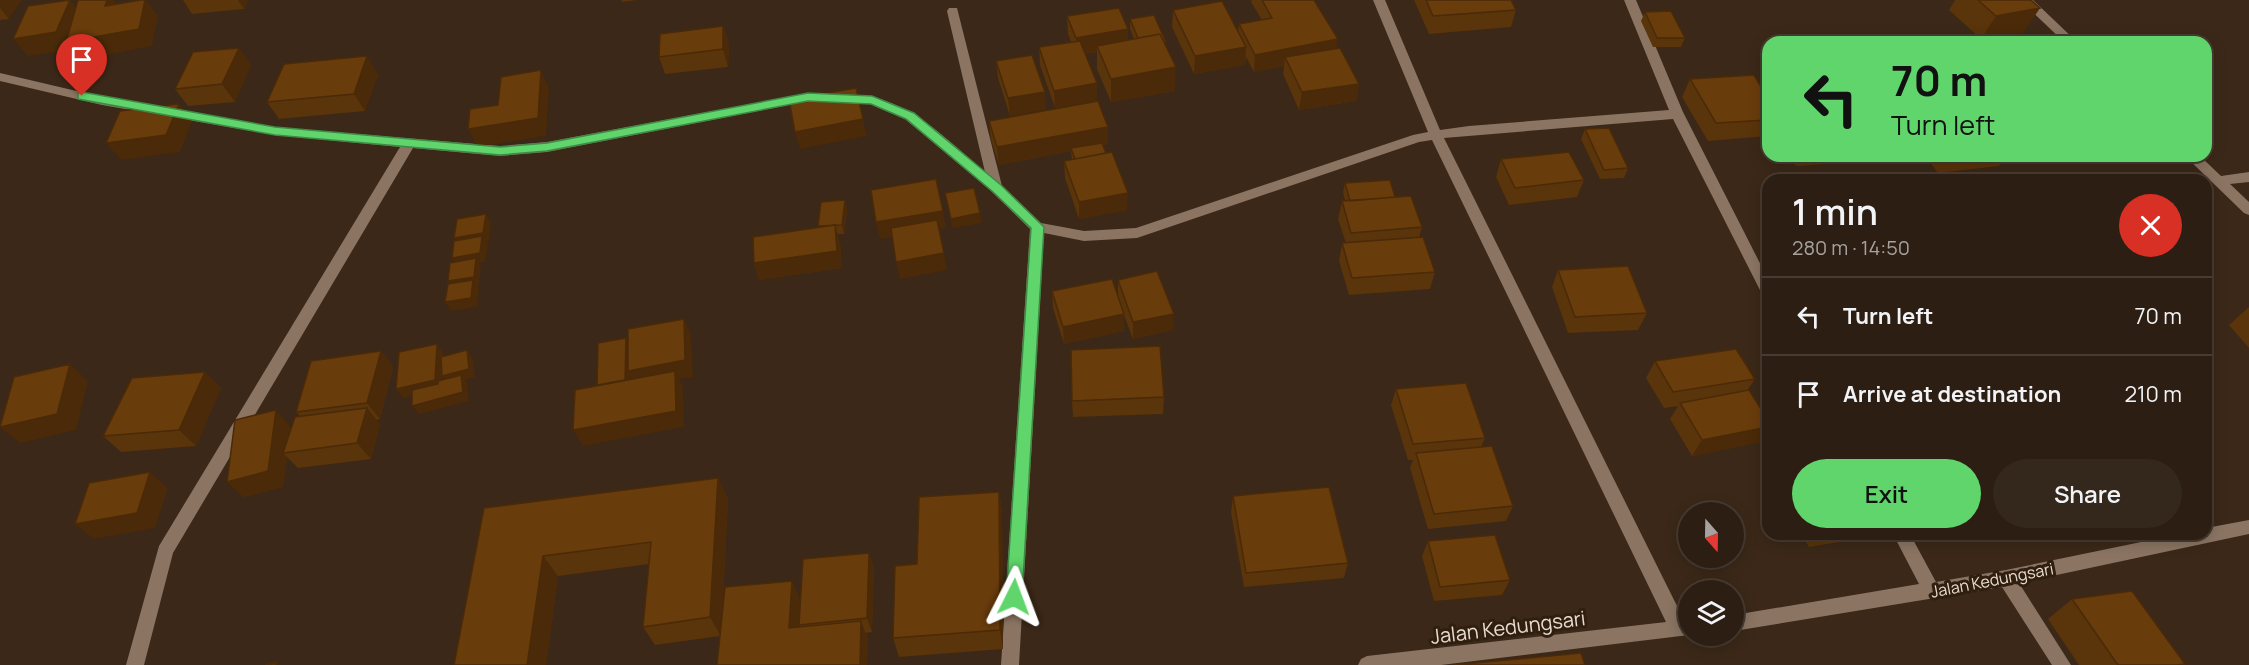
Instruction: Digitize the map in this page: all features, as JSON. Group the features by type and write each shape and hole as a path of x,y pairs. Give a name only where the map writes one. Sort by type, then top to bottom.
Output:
{"street":[{"path":"1379,0 1436,135 1678,617"},
{"path":"1630,0 1647,49 1676,114 1762,281"},
{"path":"2026,0 2065,36"},
{"path":"953,10 996,188"},
{"path":"0,77 102,100 275,131 500,151 547,147 808,97 872,100 910,116 996,188 1037,227 1084,236 1137,233 1418,138 1469,130 1676,114"},
{"path":"135,665 165,550 409,143"},
{"path":"2198,162 2211,174"},
{"path":"2212,175 2249,210"},
{"path":"2219,182 2249,177"},
{"path":"1011,665 1037,227"},
{"name":"Jalan Kedungsari","path":"2212,535 2249,527"},
{"path":"1904,540 1932,591"},
{"name":"Jalan Kedungsari","path":"1744,621 2006,578 2187,540"},
{"path":"2006,578 2062,665"},
{"name":"Jalan Kedungsari","path":"1367,665 1678,630"}],"building":[{"path":"70,0 56,32 13,39 28,6"},
{"path":"78,0 107,0 105,6 145,0 139,29 66,42"},
{"path":"1262,0 1314,0 1338,39 1255,55 1239,24 1272,18"},
{"path":"1426,0 1511,0 1516,10 1433,16"},
{"path":"1978,0 2031,0 2040,8 1996,16"},
{"path":"1222,1 1246,47 1195,56 1173,10"},
{"path":"1119,8 1128,29 1076,38 1067,16"},
{"path":"1671,11 1685,38 1657,38 1645,12"},
{"path":"1154,15 1166,42 1160,34 1138,38 1130,19"},
{"path":"723,26 723,49 659,57 660,34"},
{"path":"1160,34 1176,67 1111,79 1097,46"},
{"path":"1080,41 1097,83 1054,91 1039,47"},
{"path":"239,48 222,84 175,89 193,52"},
{"path":"1340,48 1359,84 1302,92 1285,57"},
{"path":"1032,55 1045,92 1008,98 996,61"},
{"path":"367,56 354,94 267,102 284,64"},
{"path":"541,70 538,118 468,129 470,109 498,105 501,77"},
{"path":"1754,75 1762,88 1762,120 1716,123 1690,79"},
{"path":"856,88 863,119 795,132 789,100"},
{"path":"1098,101 1108,127 997,147 989,121"},
{"path":"179,104 166,135 106,143 120,111"},
{"path":"1609,128 1628,168 1604,170 1585,129"},
{"path":"1102,143 1106,153 1075,159 1071,148"},
{"path":"1112,152 1128,193 1079,202 1064,161"},
{"path":"1569,152 1584,180 1515,188 1501,159"},
{"path":"936,179 943,211 876,222 871,190"},
{"path":"1390,180 1395,197 1350,201 1345,183"},
{"path":"974,188 980,213 951,219 945,193"},
{"path":"1411,196 1422,227 1351,233 1342,201"},
{"path":"845,200 842,225 818,226 821,202"},
{"path":"486,214 483,233 454,238 457,219"},
{"path":"937,220 944,253 896,262 891,228"},
{"path":"835,225 837,251 754,263 753,237"},
{"path":"482,236 480,253 452,258 454,241"},
{"path":"1423,237 1435,272 1352,278 1342,243"},
{"path":"476,258 474,277 448,281 450,263"},
{"path":"1628,266 1647,313 1575,317 1558,270"},
{"path":"1157,271 1174,314 1133,322 1118,280"},
{"path":"1112,279 1124,314 1063,327 1052,291"},
{"path":"473,280 471,298 445,302 448,284"},
{"path":"684,319 685,360 628,371 628,329"},
{"path":"626,338 625,380 597,385 598,343"},
{"path":"437,344 435,380 396,389 399,352"},
{"path":"1160,346 1164,397 1072,401 1071,350"},
{"path":"1736,349 1755,379 1673,392 1655,361"},
{"path":"467,350 469,369 442,376 441,357"},
{"path":"381,351 367,403 296,412 311,361"},
{"path":"70,364 57,414 0,427 14,377"},
{"path":"675,371 676,411 573,430 575,390"},
{"path":"205,372 179,430 103,436 132,378"},
{"path":"461,375 463,392 412,406 412,390 438,384 438,381"},
{"path":"1466,383 1485,438 1413,444 1396,389"},
{"path":"1749,390 1762,411 1762,428 1702,440 1680,403"},
{"path":"367,408 357,443 283,453 295,417"},
{"path":"276,410 268,471 227,482 235,420"},
{"path":"1492,446 1513,506 1434,514 1416,453"},
{"path":"150,472 137,513 75,524 89,483"},
{"path":"718,478 710,617 643,627 651,542 543,556 527,665 454,665 484,508"},
{"path":"1329,487 1348,563 1246,573 1233,496"},
{"path":"999,492 1000,630 893,638 895,566 917,564 919,497"},
{"path":"1495,535 1510,580 1440,587 1428,541"},
{"path":"869,553 867,618 799,625 803,559"},
{"path":"792,581 789,628 861,621 860,665 717,665 725,587"},
{"path":"2132,591 2185,664 2118,665 2072,599"},
{"path":"1581,653 1585,665 1454,665"}],"route":[{"path":"82,96 275,131 500,151 547,147 808,97 872,100 910,116 996,188 1037,227 1014,597"}]}
